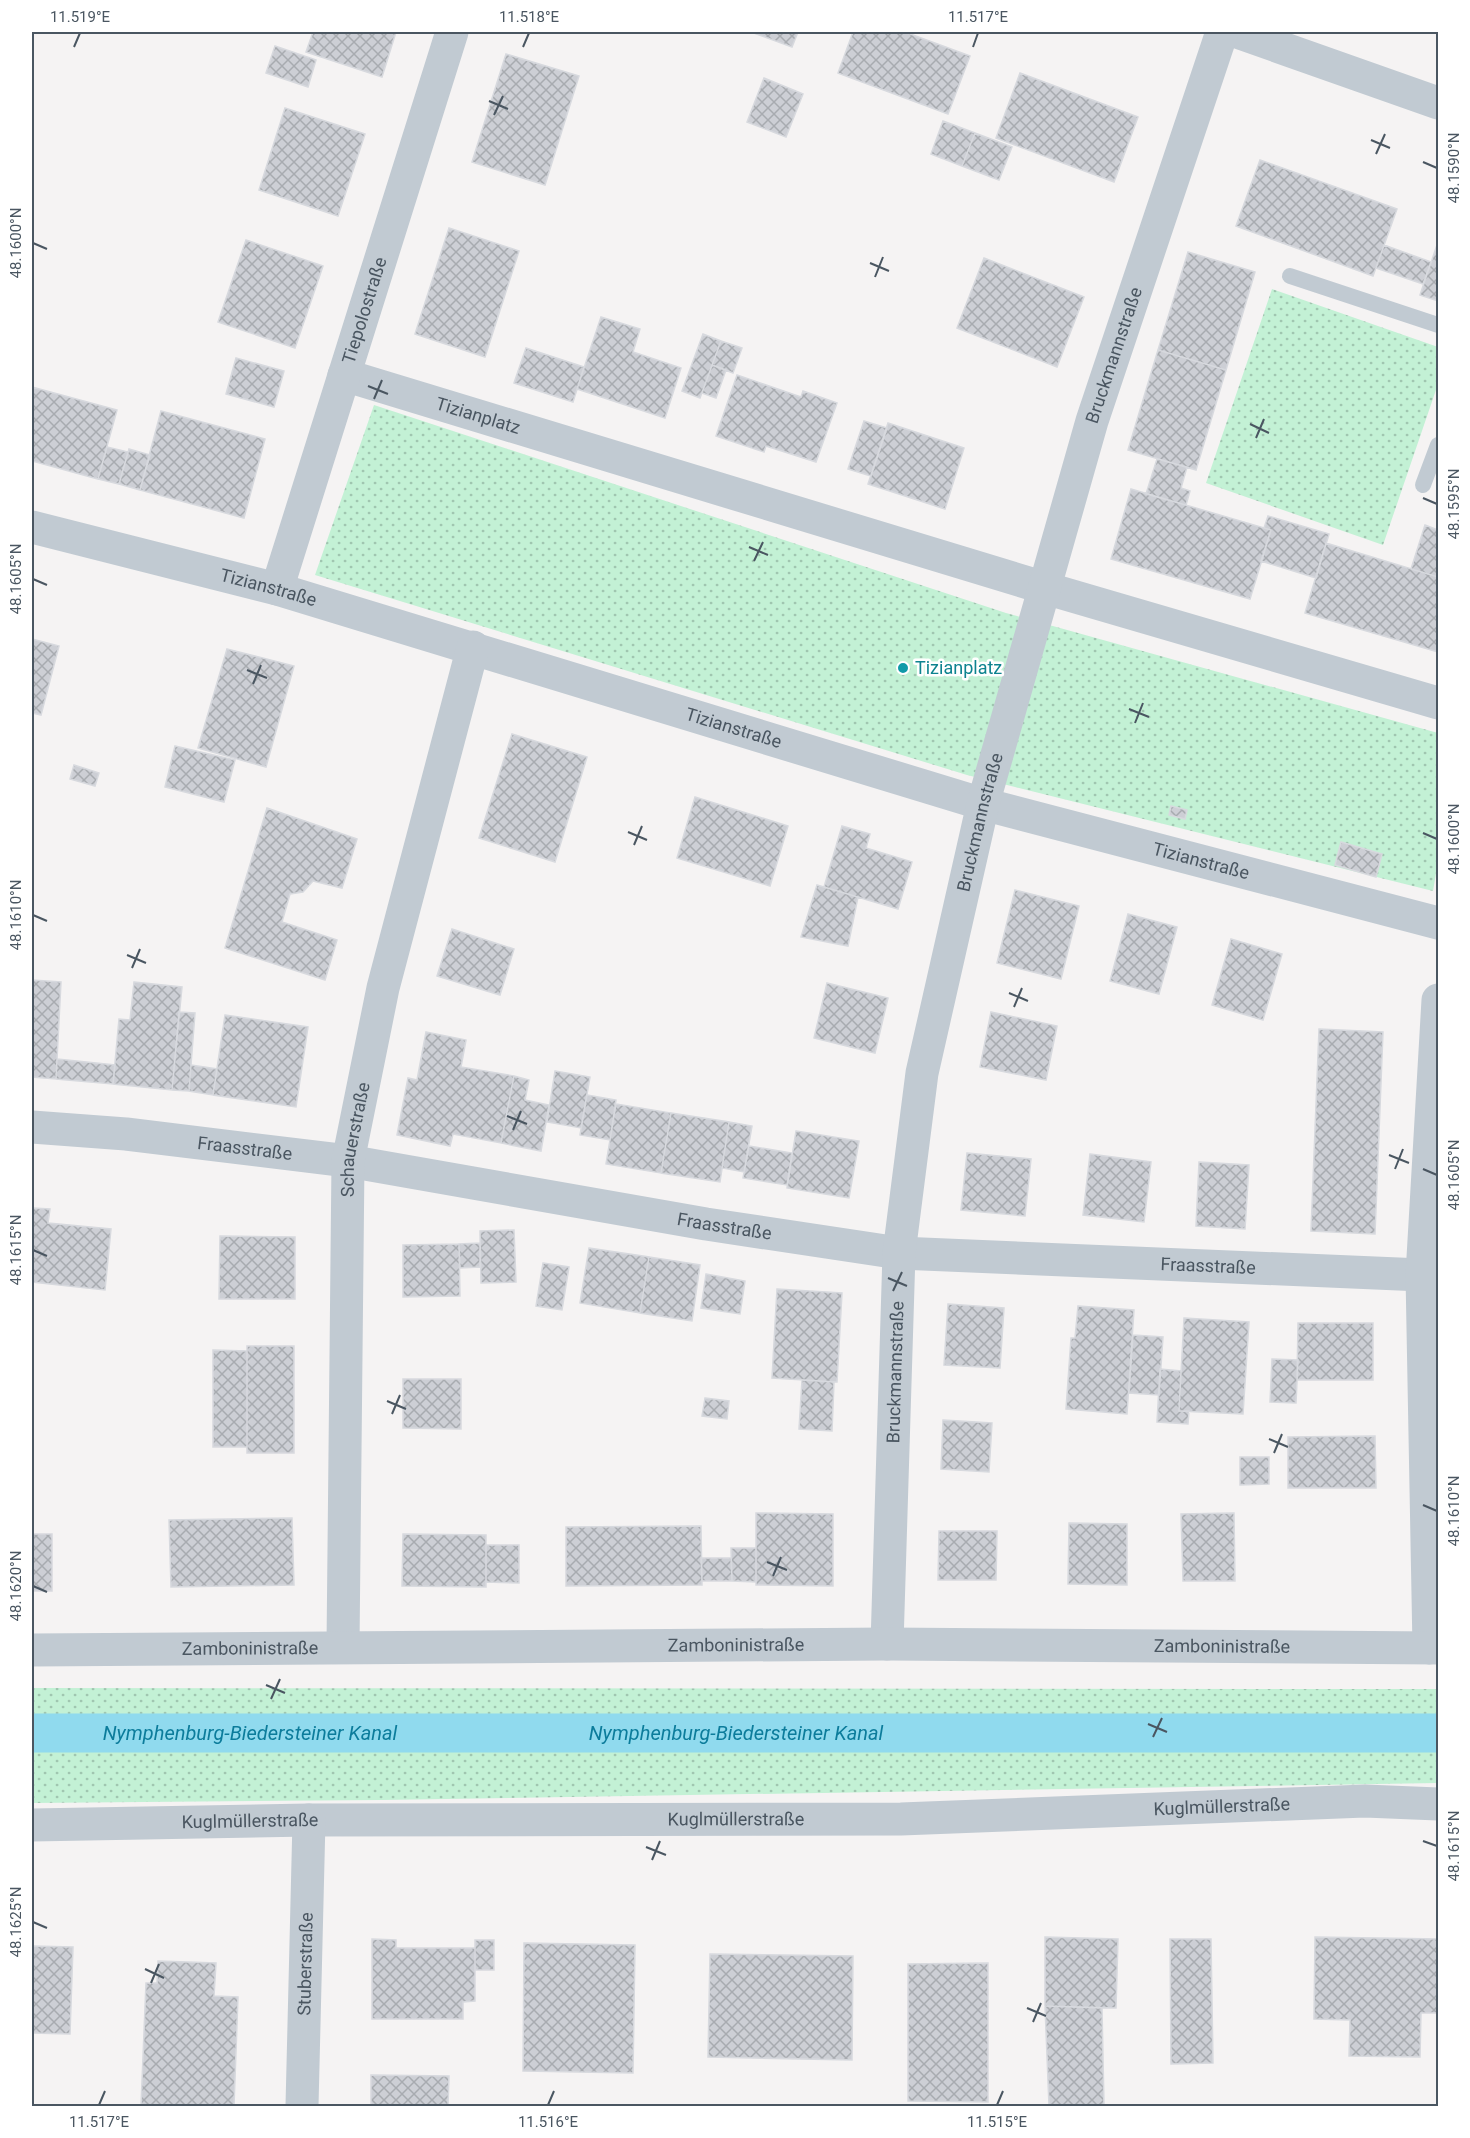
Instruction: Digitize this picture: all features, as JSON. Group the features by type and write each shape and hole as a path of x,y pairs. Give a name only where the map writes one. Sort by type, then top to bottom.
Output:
{"street":[{"name":"Tiepolostraße","path":"277,589 452,32"},
{"name":"Bruckmannstraße","path":"887,1644 899,1253 922,1073 983,804 1092,421 1222,32"},
{"path":"1237,32 1438,103"},
{"name":"Tizianplatz","path":"344,375 1045,588 1438,703"},
{"name":"Tizianstraße","path":"32,526 277,589 983,804 1438,923"},
{"name":"Schauerstraße","path":"343,1646 348,1161 383,988 473,647"},
{"path":"1434,1648 1422,1275 1438,1000"},
{"name":"Fraasstraße","path":"32,1127 126,1134 348,1161 706,1224 899,1253 1422,1275"},
{"name":"Zamboninistraße","path":"32,1650 343,1646 887,1644 1434,1648"},
{"name":"Kuglmüllerstraße","path":"32,1825 309,1820 900,1819 1365,1801 1438,1804"},
{"name":"Stuberstraße","path":"302,2106 309,1820"}],"lane":[{"path":"1290,276 1438,325"},
{"path":"1423,485 1438,445"}],"green space":[{"path":"1272,289 1438,347 1438,384 1383,545 1206,483"},
{"path":"374,405 1006,613 1438,733 1438,862 1433,891 967,775 315,575"},
{"path":"32,1688 1438,1689 1438,1783 382,1800 32,1803"}],"building":[{"path":"313,32 396,32 382,77 306,52"},
{"path":"751,32 798,32 792,47"},
{"path":"853,32 905,32 970,56 948,114 838,73"},
{"path":"275,46 316,60 308,87 266,73"},
{"path":"506,54 579,76 545,185 472,162"},
{"path":"1020,73 1138,117 1114,182 996,138"},
{"path":"764,78 803,94 786,137 747,122"},
{"path":"285,108 365,134 338,216 259,190"},
{"path":"943,121 975,133 962,166 931,154"},
{"path":"975,133 1012,147 999,180 962,166"},
{"path":"1260,160 1397,209 1373,276 1236,226"},
{"path":"449,228 519,251 485,357 415,334"},
{"path":"246,240 323,266 295,348 218,322"},
{"path":"1438,242 1438,301 1420,295"},
{"path":"1384,245 1431,262 1423,284 1376,268"},
{"path":"1188,252 1255,272 1226,370 1158,350"},
{"path":"984,258 1084,297 1057,367 957,328"},
{"path":"601,317 640,329 633,352 681,368 665,418 577,389"},
{"path":"703,334 721,341 700,398 682,391"},
{"path":"721,341 742,348 733,373 712,365"},
{"path":"526,348 584,367 573,402 514,383"},
{"path":"1158,350 1226,370 1196,470 1128,450"},
{"path":"236,358 284,371 274,407 226,394"},
{"path":"712,365 726,370 716,398 702,393"},
{"path":"737,375 801,397 803,391 837,403 816,462 766,446 764,452 716,436"},
{"path":"32,387 117,410 98,479 32,461"},
{"path":"161,411 265,439 244,518 140,490"},
{"path":"864,421 887,428 871,476 848,469"},
{"path":"888,423 964,448 945,509 868,484"},
{"path":"107,447 128,452 119,484 98,479"},
{"path":"129,449 150,455 140,490 119,484"},
{"path":"1157,459 1187,467 1181,488 1190,491 1186,505 1146,494"},
{"path":"1131,489 1271,530 1250,599 1111,559"},
{"path":"1268,516 1329,534 1316,578 1261,561 1271,530 1264,528"},
{"path":"1425,525 1438,530 1438,577 1411,569"},
{"path":"1326,543 1438,577 1438,652 1305,613"},
{"path":"32,639 59,646 41,715 32,713"},
{"path":"227,649 294,666 266,767 198,748"},
{"path":"512,734 587,757 555,862 479,838"},
{"path":"175,746 235,760 224,802 165,787"},
{"path":"74,765 99,773 95,786 70,779"},
{"path":"695,797 788,826 770,886 677,858"},
{"path":"1171,806 1187,810 1185,819 1169,815"},
{"path":"267,808 357,839 342,888 313,881 303,892 290,894 282,922 337,940 325,980 225,948"},
{"path":"842,826 870,834 866,848 912,862 898,909 824,887"},
{"path":"1341,842 1382,854 1376,877 1335,865"},
{"path":"817,885 858,897 848,946 801,937"},
{"path":"1015,890 1079,906 1061,979 997,963"},
{"path":"1128,914 1177,927 1159,994 1110,981"},
{"path":"452,929 514,949 500,995 437,976"},
{"path":"1231,939 1282,954 1263,1020 1212,1005"},
{"path":"32,980 61,982 56,1079 32,1077"},
{"path":"134,982 182,987 172,1090 113,1084 119,1019 130,1020"},
{"path":"827,983 888,998 875,1053 814,1038"},
{"path":"179,1012 195,1013 189,1091 172,1090"},
{"path":"991,1012 1057,1026 1046,1080 980,1067"},
{"path":"225,1015 308,1027 296,1107 213,1095"},
{"path":"1319,1029 1383,1032 1375,1234 1311,1231"},
{"path":"426,1032 466,1040 461,1067 514,1076 501,1143 453,1134 450,1146 397,1135 408,1078 417,1080"},
{"path":"57,1059 115,1065 113,1084 56,1079"},
{"path":"191,1065 217,1069 213,1095 189,1091"},
{"path":"555,1071 590,1077 581,1128 547,1122"},
{"path":"514,1076 529,1080 525,1100 549,1105 541,1151 501,1143"},
{"path":"587,1095 616,1100 610,1140 580,1135"},
{"path":"616,1104 671,1113 661,1173 606,1164"},
{"path":"671,1113 729,1122 720,1182 661,1173"},
{"path":"729,1122 752,1126 744,1172 722,1168"},
{"path":"796,1131 859,1141 849,1198 787,1188"},
{"path":"749,1146 792,1153 787,1185 743,1178"},
{"path":"967,1153 1031,1159 1025,1216 961,1210"},
{"path":"1090,1154 1151,1162 1144,1222 1083,1215"},
{"path":"1199,1162 1249,1165 1245,1229 1196,1226"},
{"path":"32,1208 50,1209 48,1223 111,1229 105,1290 32,1282"},
{"path":"514,1230 516,1282 481,1283 480,1231"},
{"path":"220,1236 295,1237 295,1299 219,1299"},
{"path":"480,1243 480,1267 460,1268 459,1244"},
{"path":"459,1244 460,1296 403,1297 403,1245"},
{"path":"589,1248 649,1257 640,1313 580,1303"},
{"path":"649,1257 700,1265 692,1321 640,1313"},
{"path":"543,1263 569,1267 562,1310 536,1306"},
{"path":"706,1274 745,1281 740,1314 701,1308"},
{"path":"777,1289 842,1293 837,1382 772,1378"},
{"path":"948,1304 1004,1308 1000,1368 944,1365"},
{"path":"1078,1306 1134,1310 1127,1414 1066,1409 1071,1338 1075,1338"},
{"path":"1184,1318 1249,1322 1243,1414 1179,1411"},
{"path":"1298,1323 1373,1323 1373,1380 1297,1380"},
{"path":"1133,1335 1163,1337 1159,1395 1129,1393"},
{"path":"247,1346 294,1346 294,1453 247,1453"},
{"path":"213,1350 247,1351 247,1447 213,1447"},
{"path":"1272,1359 1298,1360 1296,1403 1270,1402"},
{"path":"1160,1369 1181,1371 1179,1411 1189,1411 1188,1424 1157,1422"},
{"path":"403,1379 461,1379 461,1429 403,1428"},
{"path":"802,1380 834,1382 832,1431 799,1429"},
{"path":"705,1398 729,1401 727,1419 702,1416"},
{"path":"943,1420 992,1423 989,1472 941,1469"},
{"path":"1375,1436 1376,1488 1288,1488 1288,1437"},
{"path":"1240,1457 1269,1457 1269,1484 1240,1485"},
{"path":"756,1513 833,1514 833,1586 756,1585"},
{"path":"1234,1513 1235,1581 1183,1581 1181,1514"},
{"path":"292,1518 294,1585 171,1587 169,1520"},
{"path":"1069,1523 1127,1524 1127,1585 1068,1584"},
{"path":"701,1526 702,1585 566,1586 566,1527"},
{"path":"939,1531 997,1531 996,1580 938,1580"},
{"path":"32,1534 52,1534 52,1591 32,1591"},
{"path":"403,1534 486,1535 486,1587 402,1586"},
{"path":"486,1545 519,1545 519,1583 486,1582"},
{"path":"731,1548 756,1548 756,1582 732,1581"},
{"path":"701,1558 731,1558 732,1581 702,1581"},
{"path":"1045,1937 1118,1939 1116,2008 1045,2006"},
{"path":"1315,1937 1438,1939 1438,2013 1421,2013 1420,2057 1349,2056 1350,2020 1314,2019"},
{"path":"372,1939 396,1940 396,1948 475,1948 475,2001 463,2002 463,2019 372,2019"},
{"path":"1170,1939 1211,1939 1213,2063 1171,2064"},
{"path":"475,1940 494,1940 494,1970 475,1970"},
{"path":"524,1943 635,1945 633,2073 523,2071"},
{"path":"32,1946 73,1947 70,2034 32,2033"},
{"path":"710,1954 853,1956 852,2060 708,2057"},
{"path":"158,1961 216,1963 214,1996 238,1997 234,2106 141,2106 146,1983 157,1983"},
{"path":"988,1963 988,2102 908,2101 908,1964"},
{"path":"1045,2006 1102,2008 1104,2106 1049,2106"},
{"path":"371,2075 449,2076 448,2106 371,2106"}],"waterway":[{"name":"Nymphenburg-Biedersteiner Kanal","path":"32,1733 1438,1733"}],"place":[{"name":"Tizianplatz","path":"903,668"}]}
